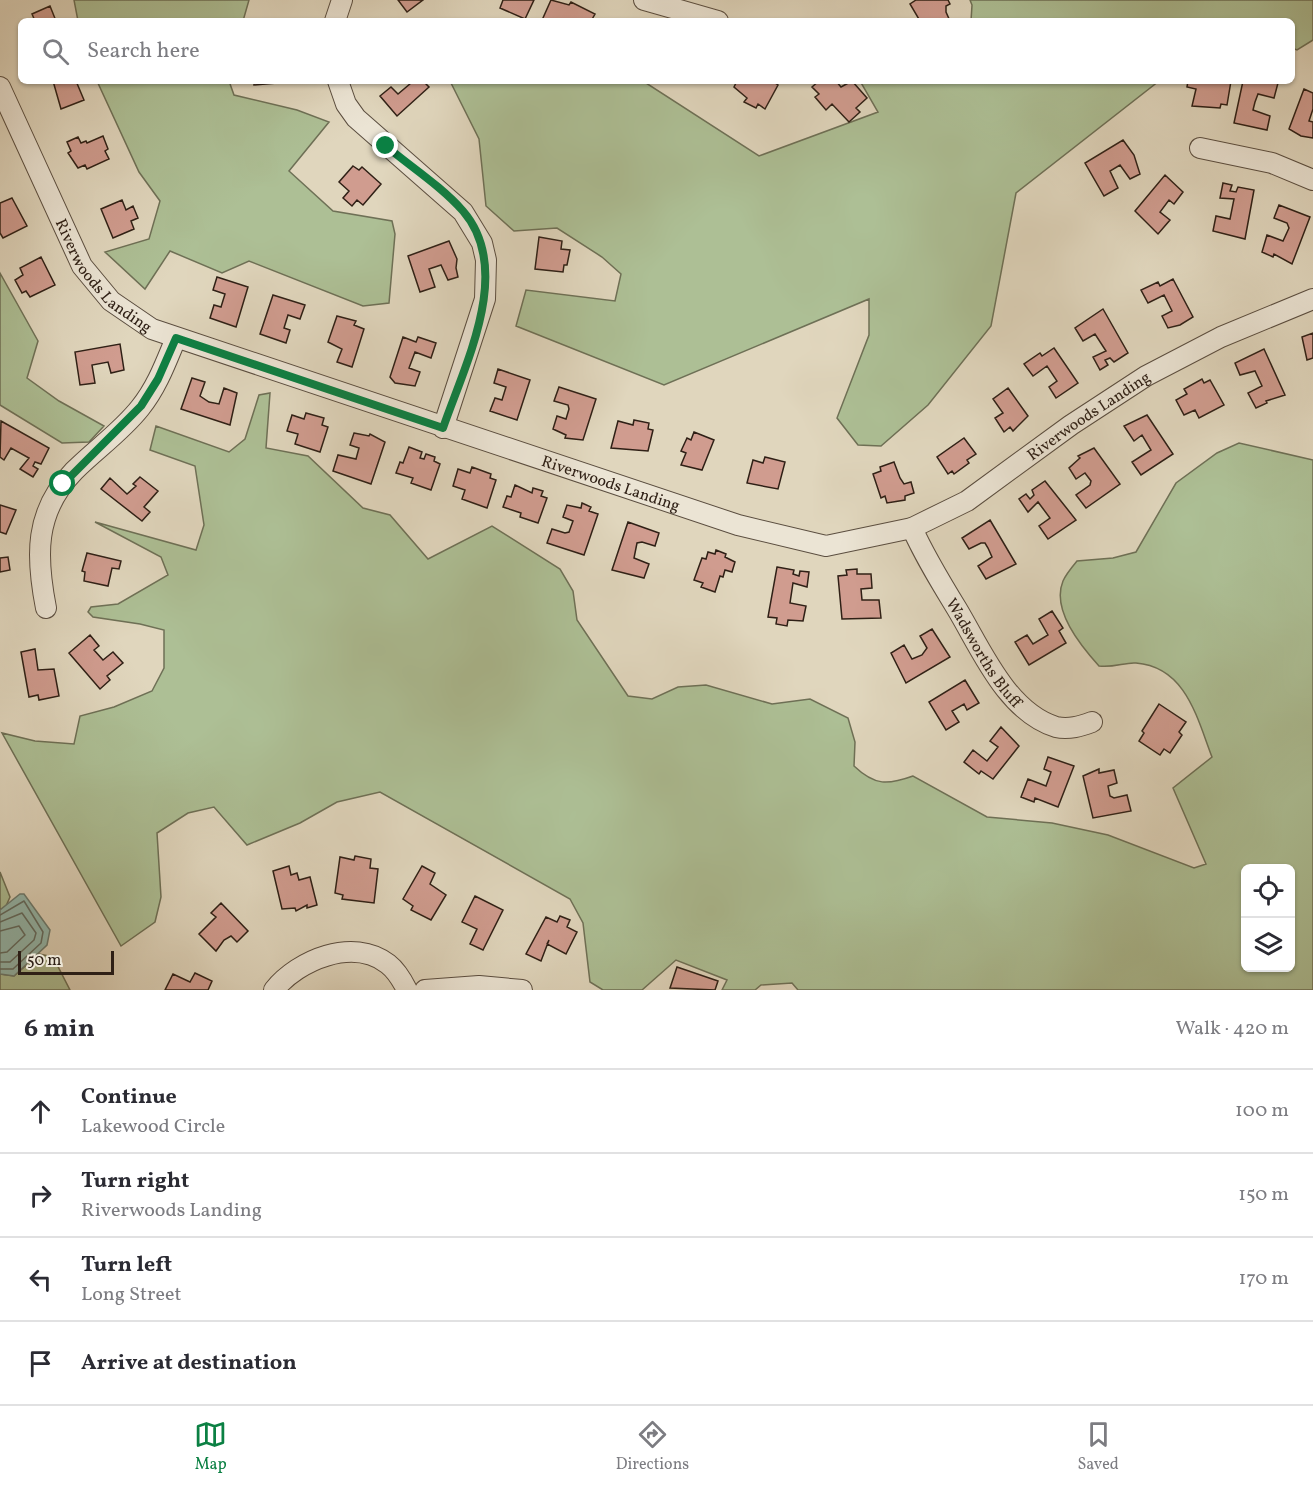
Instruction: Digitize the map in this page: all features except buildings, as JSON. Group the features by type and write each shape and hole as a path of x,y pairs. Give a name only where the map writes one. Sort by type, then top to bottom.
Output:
{"street":[{"path":"336,18 342,0"},
{"path":"644,0 707,18"},
{"path":"339,84 346,104 356,118 463,212 482,243 486,260 485,299 443,428"},
{"name":"Riverwoods Landing","path":"0,87 82,266 100,289 122,309 152,329 443,428 770,534 826,546 912,528 967,501 1071,425 1146,376 1221,337 1313,299"},
{"path":"1200,148 1289,168 1313,180"},
{"path":"46,608 38,557 40,536 49,509 73,472 114,436 141,406 158,379 176,338"},
{"name":"Wadsworths Bluff","path":"912,528 994,672 1012,695 1034,715 1057,727 1080,727 1092,722"},
{"path":"274,990 282,980 304,964 331,954 361,954 386,962 407,990"},
{"path":"425,990 479,986 522,990"}],"green space":[{"path":"74,0 249,0 244,18 77,18"},
{"path":"970,0 1313,0 1313,40 1295,49 1295,18 971,18"},
{"path":"98,84 230,84 234,95 297,110 329,122 289,171 333,211 392,221 395,234 389,303 363,306 249,261 222,273 170,251 145,289 105,252 149,239 160,201 139,172"},
{"path":"452,84 648,84 759,156 878,112 862,84 1155,84 1016,193 991,326 928,405 881,446 858,445 837,418 869,335 869,299 664,385 516,326 526,290 615,301 621,274 602,257 557,228 514,231 486,206 479,139"},
{"path":"0,273 38,341 27,378 59,401 104,426 89,442 62,443 0,405"},
{"path":"270,393 266,448 308,456 363,508 390,515 428,559 492,526 560,569 573,591 577,620 628,696 652,699 678,687 706,685 772,704 810,699 848,718 855,742 854,766 875,780 889,782 913,776 987,817 1052,823 1108,835 1194,868 1206,864 1173,788 1212,757 1195,711 1178,684 1167,674 1153,667 1136,663 1099,666 1077,638 1064,615 1060,592 1063,581 1077,561 1113,558 1136,552 1176,483 1217,453 1239,443 1313,460 1313,990 798,990 792,983 761,985 755,990 722,990 727,980 676,960 642,990 603,990 590,982 583,923 570,899 380,792 337,802 300,823 247,845 214,807 188,813 157,833 161,897 155,922 121,946 2,733 35,741 74,744 80,716 114,707 152,691 164,668 164,630 93,617 88,612 91,607 118,604 168,575 161,557 95,522 196,550 204,525 195,466 150,450 156,426 229,452 245,439 259,395"},
{"path":"0,872 10,897 6,906 0,910"},
{"path":"39,954 53,957 70,990 0,990 0,974 14,976"}],"water":[{"path":"20,894 24,894 50,930 47,945 14,976 0,974 0,910"}],"route":[{"path":"63,484 73,472 114,436 141,406 165,366 176,338 443,428 485,299 486,260 482,243 463,212 450,198 386,146"}]}
